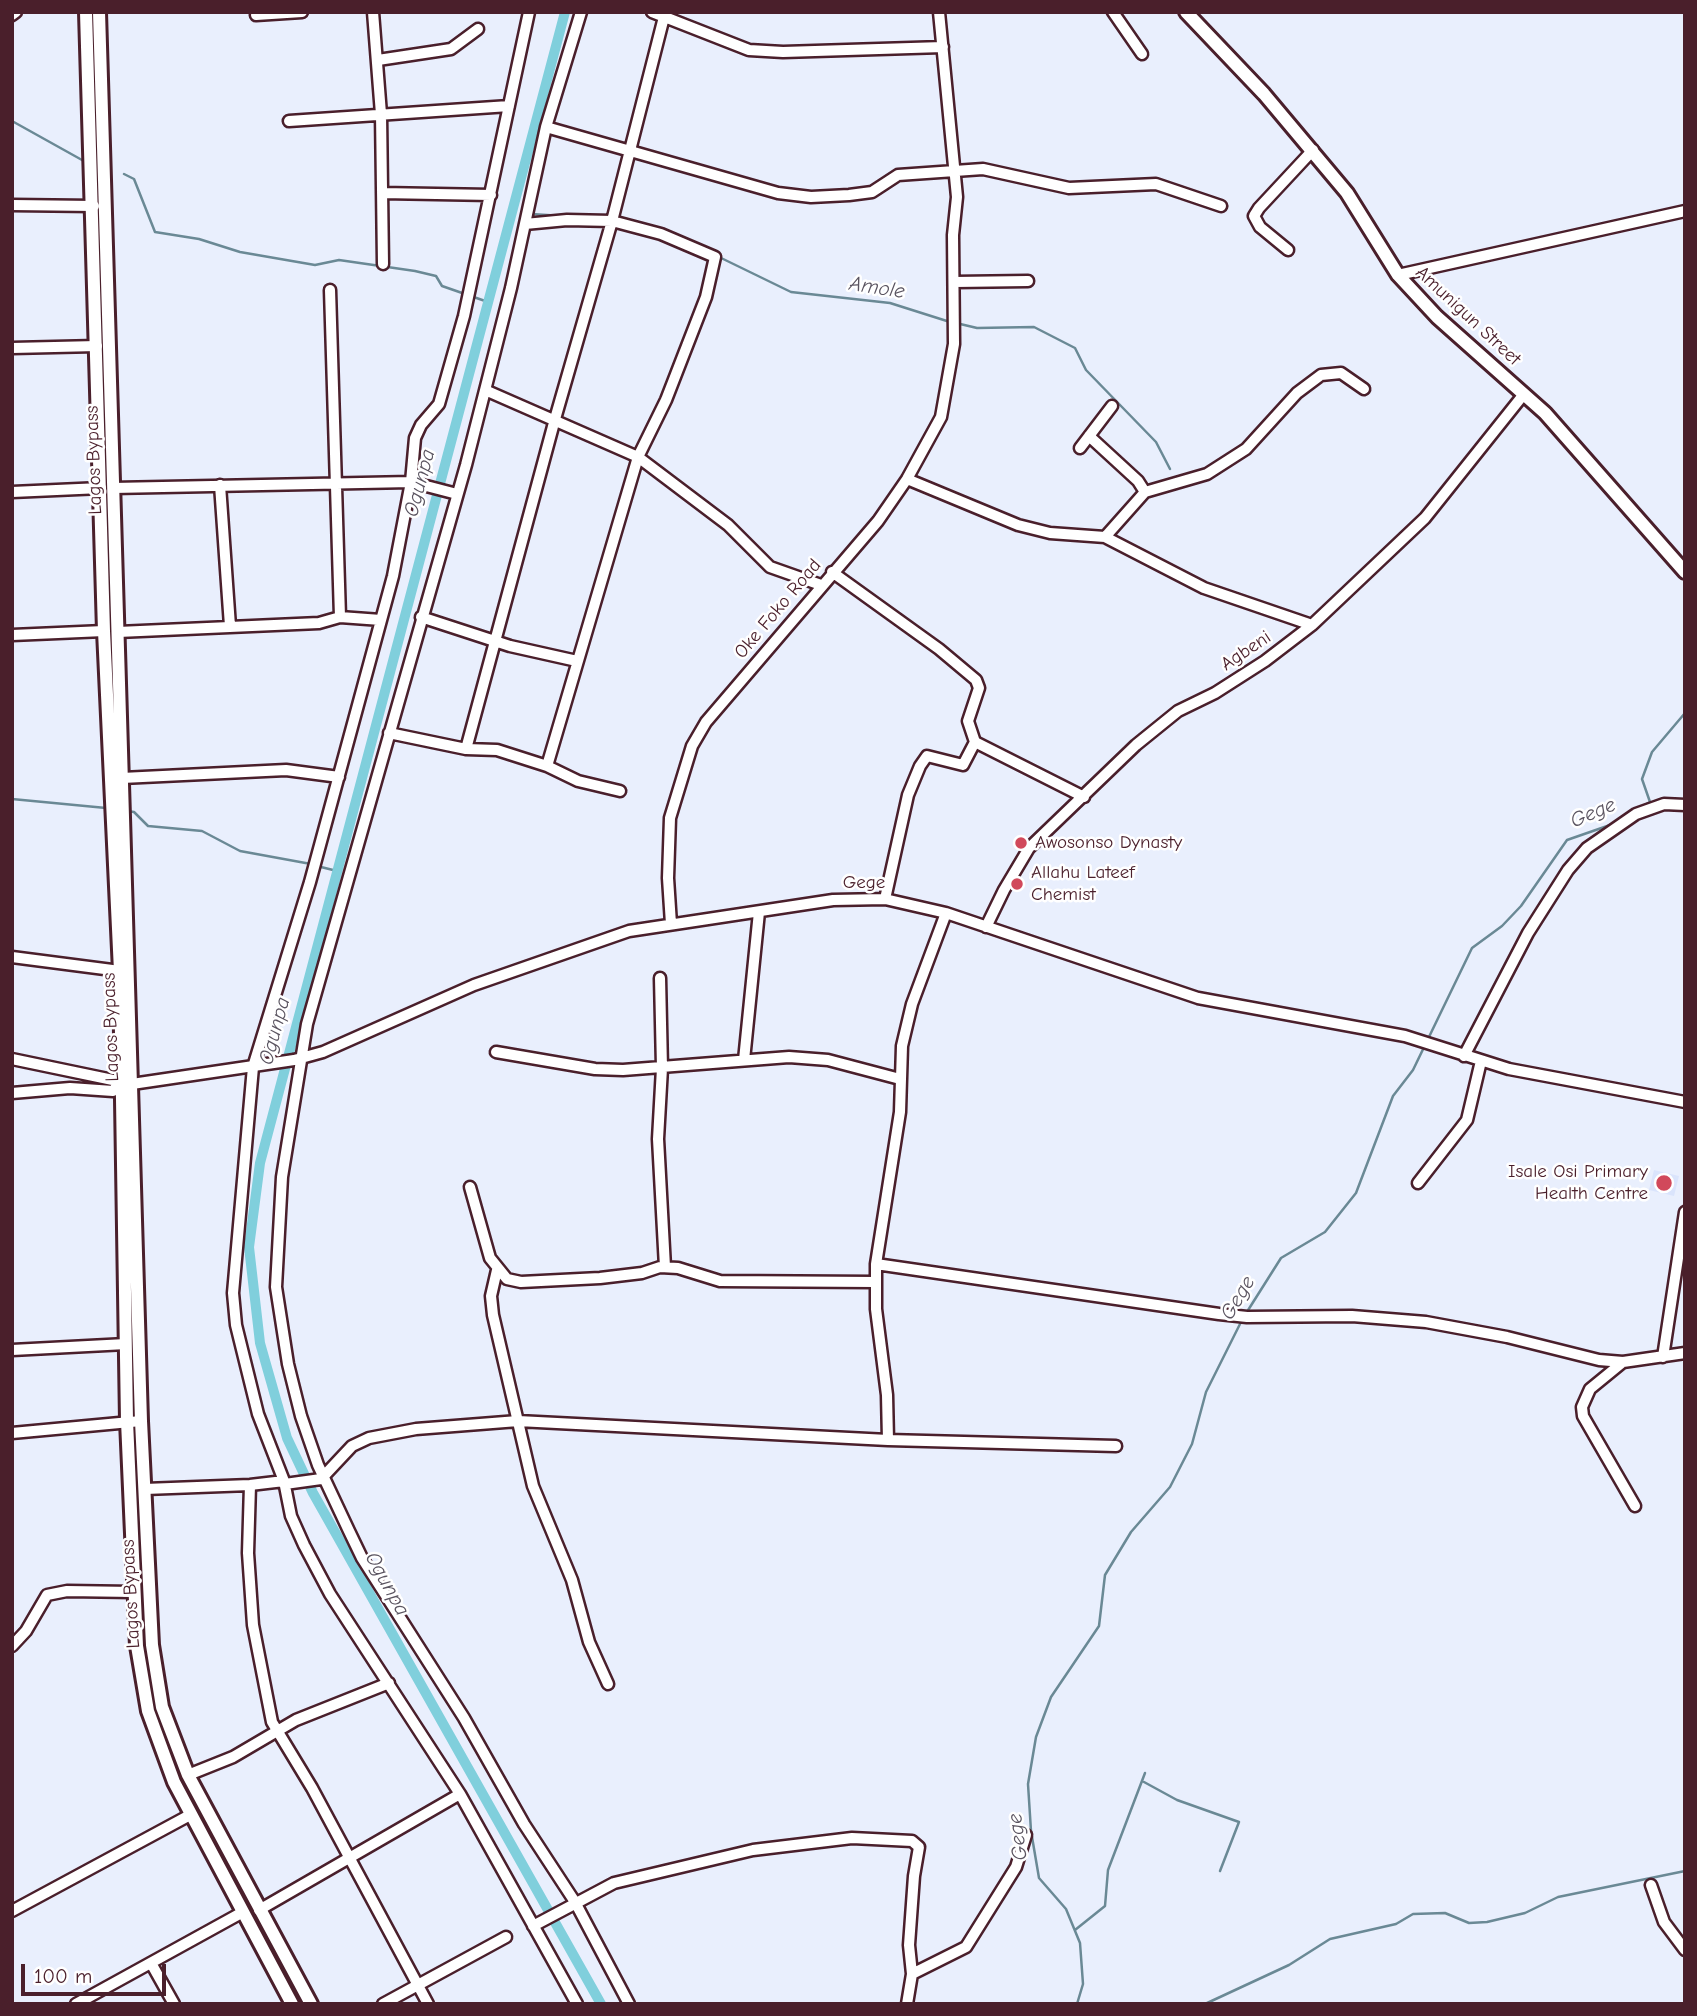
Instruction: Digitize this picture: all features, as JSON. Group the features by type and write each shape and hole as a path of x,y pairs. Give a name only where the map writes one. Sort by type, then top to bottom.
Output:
{"main road":[{"name":"Lagos Bypass","path":"86,12 97,346 118,632 122,778 127,1421 137,1646 148,1711 190,1815 292,2004"},
{"name":"Lagos Bypass","path":"99,12 107,488 104,631 141,1421 156,1676 162,1707 188,1775 310,2004"},
{"name":"Amunigun Street","path":"1186,12 1348,192 1398,275 1437,317 1524,394 1609,483 1685,572"}],"street":[{"path":"256,15 302,12"},
{"path":"373,12 381,114 383,264"},
{"path":"529,12 464,316 439,404 421,425 415,438 414,483 381,620 257,1066 233,1293 236,1325 254,1402 285,1482 291,1516 304,1545 330,1594 460,1794 577,2004"},
{"path":"581,12 546,127 485,390 297,1059 282,1177 276,1287 288,1364 301,1416 323,1479 362,1558 443,1685 524,1824 574,1902 629,2004"},
{"path":"652,12 750,51 943,47"},
{"path":"939,12 956,170 955,282 1028,281"},
{"path":"1113,12 1142,54"},
{"path":"466,749 498,639 555,419 612,221 664,17"},
{"path":"378,60 451,49 478,29"},
{"path":"289,121 509,106"},
{"path":"546,127 743,186 811,197 872,192 898,174 983,169 1069,188 1156,184 1221,205"},
{"path":"1288,250 1259,227 1254,216 1313,150"},
{"path":"382,193 491,195"},
{"path":"12,205 94,206"},
{"path":"1398,275 1685,211"},
{"path":"525,224 567,220 612,221 661,234 715,257 706,297 666,400 638,457 547,766"},
{"name":"Oke Foko Road","path":"671,924 667,867 670,818 692,746 706,722 878,521 907,479 941,417 947,392 954,329 955,282"},
{"path":"330,290 340,617"},
{"path":"12,348 97,346"},
{"path":"1105,537 1145,492 1208,474 1247,449 1297,393 1321,375 1341,373 1364,389"},
{"path":"485,390 638,457 728,525 770,567 821,586"},
{"name":"Agbeni","path":"986,927 1029,848 1136,746 1178,711 1216,693 1265,661 1312,625 1425,518 1524,394"},
{"path":"1080,448 1112,406"},
{"path":"1089,436 1138,481 1145,492"},
{"path":"907,479 1018,525 1050,533 1105,537 1204,588 1312,625"},
{"path":"12,492 334,482 414,483 454,493"},
{"path":"220,485 230,626"},
{"path":"832,572 874,600 976,680 979,688 968,721 975,742 1084,797"},
{"path":"118,632 319,623 340,617 381,620"},
{"path":"421,617 498,639 510,646 577,661"},
{"path":"12,635 104,631"},
{"path":"389,733 466,749 497,750 547,766 578,781 620,791"},
{"path":"885,900 902,818 920,766 927,756 963,765 975,742"},
{"path":"122,778 285,770 339,777"},
{"path":"1464,1056 1528,933 1568,870 1587,848 1636,814 1664,804 1685,805"},
{"name":"Gege","path":"125,1083 257,1066 323,1052 474,985 604,938 671,924 833,900 885,900 946,913 1198,998 1405,1036 1509,1069 1685,1102"},
{"path":"744,1060 759,912"},
{"path":"888,1440 887,1395 875,1282 876,1264 900,1112 902,1046 912,1004 946,913"},
{"path":"12,957 120,971"},
{"path":"660,978 662,1068 658,1139 665,1267"},
{"path":"496,1052 595,1069 662,1068 744,1060 828,1060 900,1079"},
{"path":"12,1059 125,1083"},
{"path":"1419,1183 1467,1120 1481,1061"},
{"path":"12,1093 70,1088 113,1091 125,1083"},
{"path":"470,1187 482,1235 497,1270 507,1279 521,1282 600,1278 665,1267 720,1281 875,1282"},
{"path":"1663,1357 1685,1212"},
{"path":"876,1264 1247,1317 1352,1316 1426,1322 1507,1337 1599,1360 1623,1362 1685,1353"},
{"path":"497,1270 491,1296 493,1315 533,1486 572,1580 589,1642 608,1684"},
{"path":"12,1350 126,1344"},
{"path":"1623,1362 1590,1389 1584,1399 1583,1416 1635,1506"},
{"path":"12,1433 141,1421"},
{"path":"145,1489 323,1479 352,1446 369,1438 416,1429 518,1421 888,1440 1115,1446"},
{"path":"250,1485 248,1553 253,1625 267,1704 278,1732 312,1788 428,2004"},
{"path":"12,1646 26,1631 47,1595 67,1591 134,1592"},
{"path":"188,1775 233,1757 296,1720 388,1683"},
{"path":"259,1909 460,1794"},
{"path":"12,1911 190,1815"},
{"path":"912,1974 966,1947 1016,1867 1026,1835"},
{"path":"533,1926 614,1883 753,1850 852,1838 912,1841 919,1847 909,1945 912,1974 907,2004"},
{"path":"1651,1885 1664,1922 1685,1950"},
{"path":"76,2004 243,1912"},
{"path":"383,2004 506,1937"},
{"path":"151,1963 174,2004"}],"shaded area":[{"name":"Isale Osi Primary Health Centre","path":"1654,1170 1679,1176 1674,1196 1649,1190"}],"waterway":[{"name":"Ogunpa","path":"565,12 260,1163 249,1247 260,1343 287,1438 313,1493 601,2004"},
{"path":"12,121 82,160"},
{"path":"124,174 134,179 155,232 199,239 240,252 315,265 339,260 415,271 436,276 442,286 488,302"},
{"name":"Amole","path":"531,214 563,216"},
{"name":"Amole","path":"580,216 602,216"},
{"name":"Amole","path":"717,256 791,292 890,303 950,322"},
{"name":"Amole","path":"956,323 977,328 1034,327 1075,348 1086,370 1156,442 1170,469"},
{"name":"Gege","path":"1639,808 1650,802 1642,779 1652,752 1685,713"},
{"path":"12,799 106,808"},
{"path":"127,811 134,812 148,826 202,831 240,851 311,864"},
{"name":"Gege","path":"1245,1315 1281,1258 1325,1232 1356,1193 1393,1096 1413,1070 1472,948 1502,926 1521,906 1567,840 1613,824"},
{"path":"317,866 337,871"},
{"name":"Gege","path":"1077,2004 1083,1984 1080,1943 1066,1909 1039,1878 1031,1831 1028,1784 1036,1737 1051,1697 1099,1626 1105,1575 1131,1532 1170,1487 1192,1444 1206,1392 1242,1320"},
{"path":"1075,1930 1105,1906 1108,1870 1145,1773"},
{"path":"1144,1782 1177,1800 1239,1822 1220,1871"},
{"path":"1205,2004 1289,1965 1330,1939 1396,1924 1413,1914 1445,1913 1469,1923 1487,1922 1525,1913 1558,1897 1685,1871"}],"place":[{"name":"Awosonso Dynasty","path":"1021,843"},
{"name":"Allahu Lateef Chemist","path":"1017,884"},
{"name":"Isale Osi Primary Health Centre","path":"1664,1183"}]}
